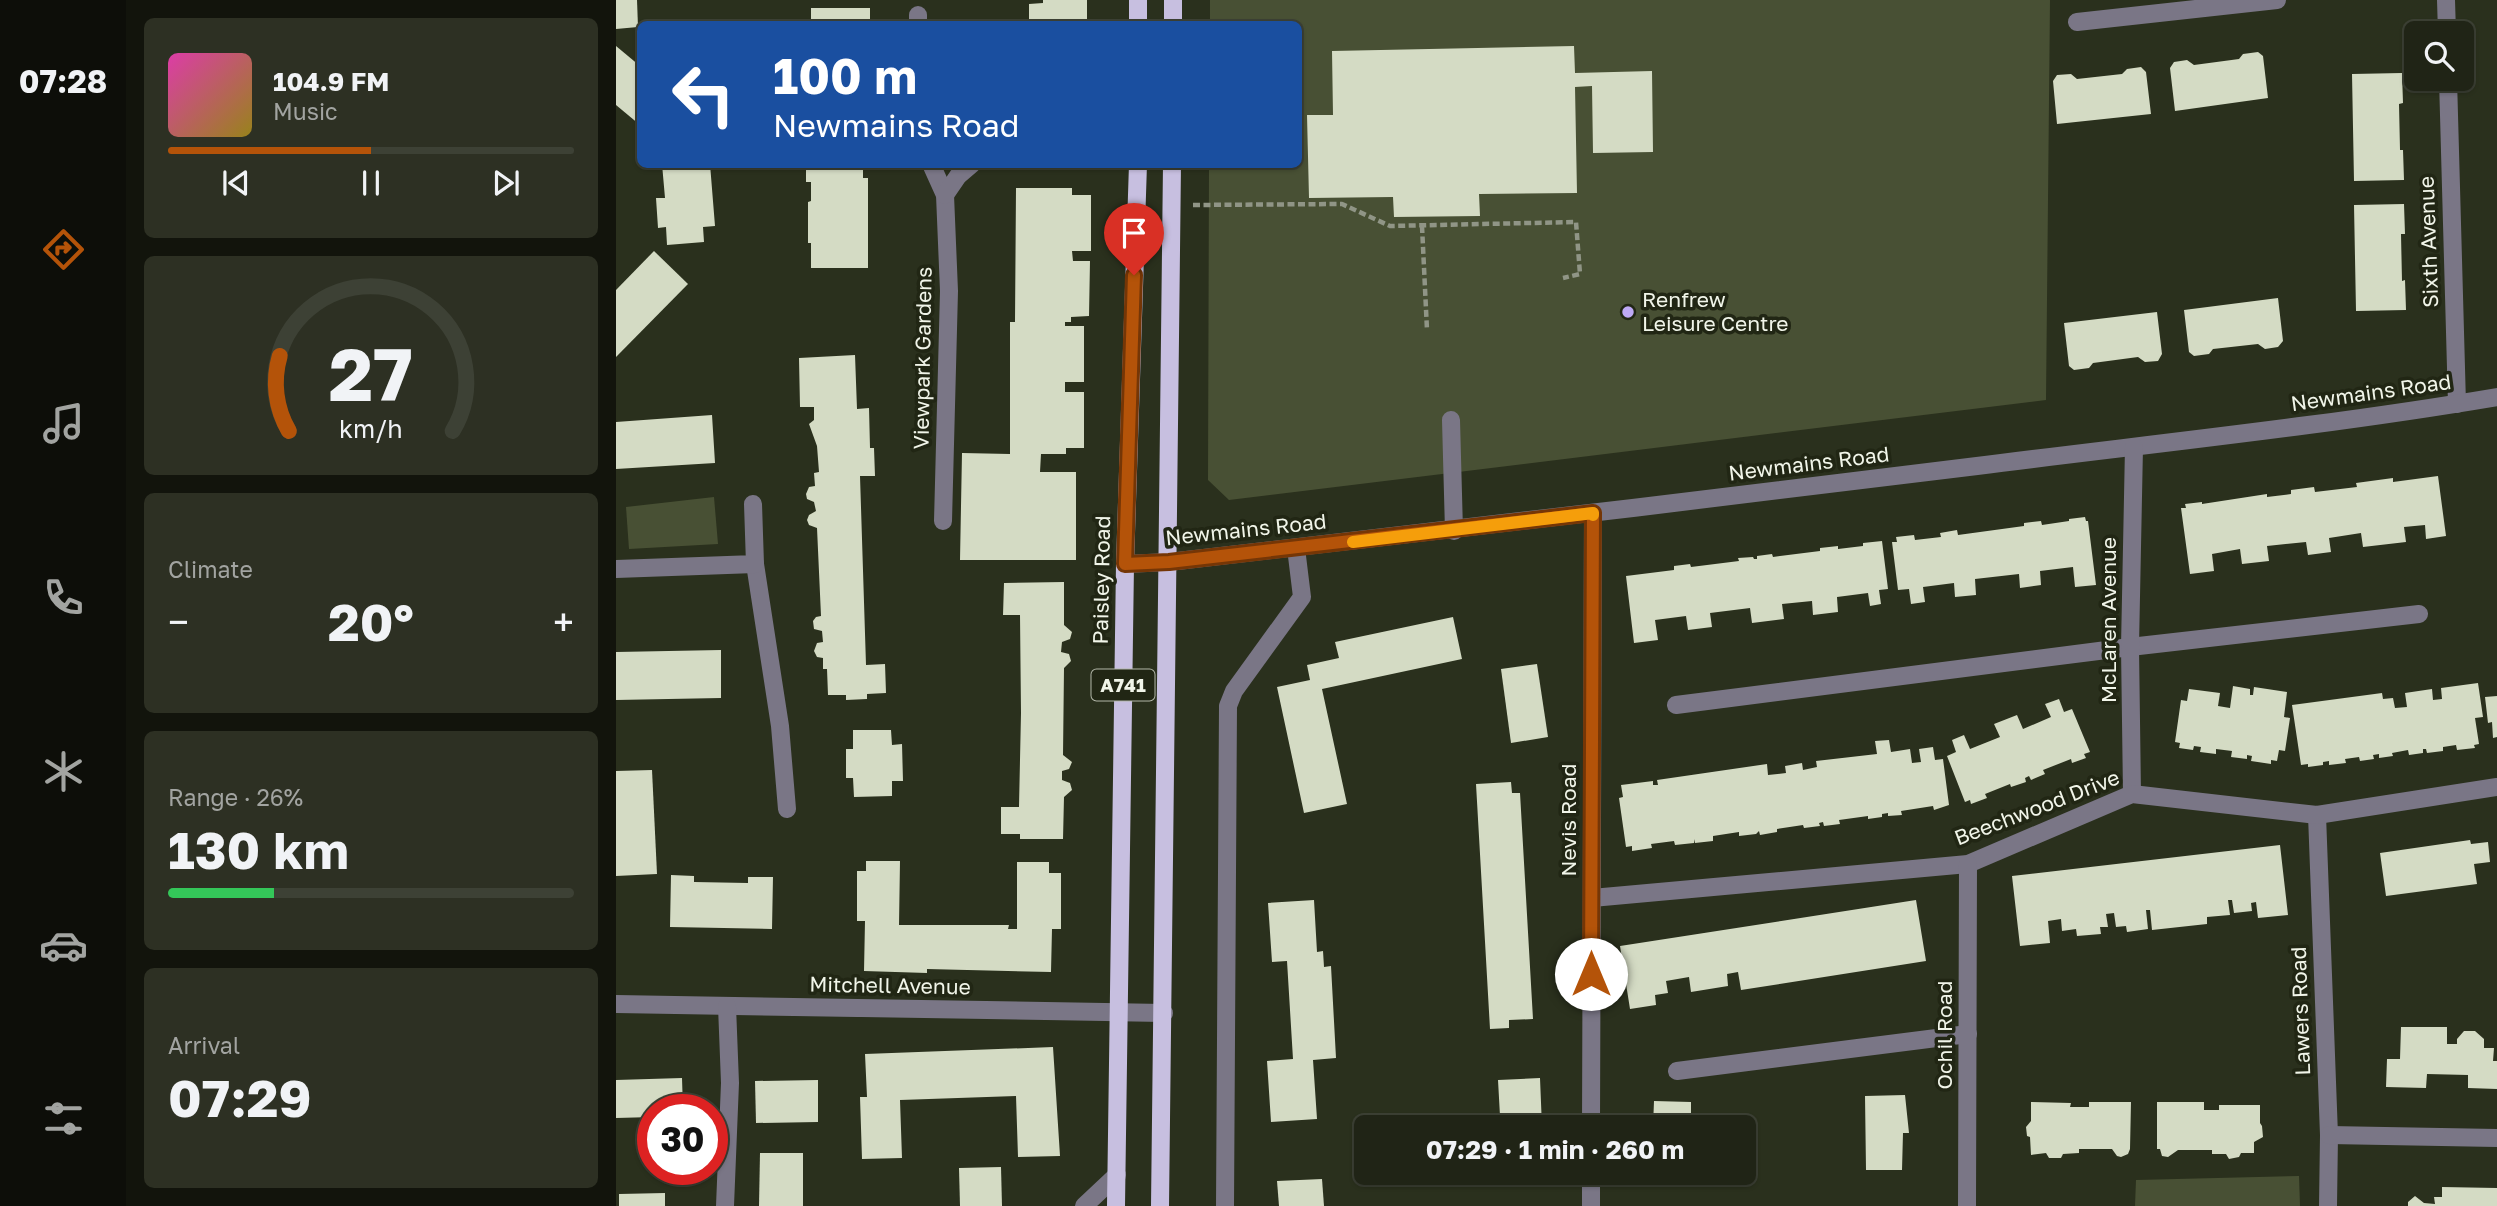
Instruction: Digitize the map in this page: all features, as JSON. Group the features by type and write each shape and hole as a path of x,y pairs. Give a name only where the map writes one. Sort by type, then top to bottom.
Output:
{"main road":[{"path":"1138,0 1138,21"},
{"path":"1173,0 1173,21"},
{"name":"Paisley Road","path":"1116,1206 1125,564 1138,168"},
{"name":"A741","path":"1160,1206 1172,168"}],"street":[{"path":"2077,22 2277,0"},
{"path":"2446,0 2446,21"},
{"name":"Sixth Avenue","path":"2448,91 2457,404"},
{"name":"Viewpark Gardens","path":"933,168 945,195 948,291 943,521"},
{"path":"945,195 967,168"},
{"name":"Newmains Road","path":"1125,564 1169,562 1454,531 2134,447 2497,397"},
{"path":"1451,420 1454,531"},
{"name":"McLaren Avenue","path":"2132,794 2130,647 2134,447"},
{"path":"753,504 755,564 780,726 787,809"},
{"name":"Nevis Road","path":"1591,1115 1593,513"},
{"path":"1225,1206 1228,706 1234,691 1303,597 1296,548"},
{"path":"616,569 755,564"},
{"path":"1676,705 2130,647 2418,614"},
{"name":"Beechwood Drive","path":"1592,898 1968,864 2132,794 2317,815 2497,787"},
{"name":"Lawers Road","path":"2317,815 2329,1135 2328,1206"},
{"name":"Ochil Road","path":"1967,1206 1968,864"},
{"name":"Mitchell Avenue","path":"616,1004 1164,1013"},
{"path":"725,1206 730,1083 726,1006"},
{"path":"1677,1071 1968,1034"},
{"path":"2329,1135 2497,1138"},
{"path":"1084,1206 1117,1175"},
{"path":"1591,1185 1591,1206"}],"path":[{"path":"1172,205 1342,204 1390,226 1576,222 1580,274 1563,278"},
{"path":"1422,226 1427,330"}],"green space":[{"name":"Renfrew Leisure Centre","path":"1210,0 2050,0 2046,400 1229,500 1208,480 1209,168 1302,168 1302,21 1210,21"},
{"path":"714,497 718,544 629,549 626,507"},
{"path":"2299,1176 2300,1206 2135,1206 2136,1180"}],"building":[{"path":"616,0 637,0 637,27 616,29"},
{"path":"1043,0 1087,0 1087,21 1029,21 1029,4 1043,3"},
{"path":"811,8 870,8 870,21 811,21"},
{"path":"616,46 637,64 637,122 616,105"},
{"path":"1574,46 1575,73 1652,71 1653,152 1593,153 1592,86 1575,87 1577,193 1479,194 1480,216 1394,217 1393,197 1309,198 1307,115 1333,115 1332,51"},
{"path":"2258,52 2263,56 2268,98 2175,111 2170,68 2174,62 2187,60 2194,65 2239,59 2243,54"},
{"path":"2141,67 2146,72 2151,114 2057,124 2053,81 2057,75 2071,74 2077,79 2122,74 2127,69"},
{"path":"2402,73 2403,103 2399,104 2404,180 2354,181 2352,74"},
{"path":"662,168 710,168 715,226 703,227 704,242 667,245 666,227 658,228 656,198 665,198"},
{"path":"806,168 863,168 863,178 868,178 868,268 811,268 808,202 811,201 811,182 806,182"},
{"path":"1016,188 1072,188 1072,195 1091,195 1091,251 1072,251 1073,261 1090,261 1089,316 1071,317 1071,322 1065,322 1065,326 1084,326 1084,382 1065,382 1065,392 1084,392 1084,448 1066,448 1066,454 1041,454 1040,472 1076,472 1076,560 960,560 962,453 1010,454 1010,322 1015,322"},
{"path":"2404,204 2405,234 2401,234 2406,310 2356,311 2354,205"},
{"path":"654,251 688,284 616,357 616,290"},
{"path":"2278,298 2283,341 2278,347 2265,349 2258,344 2213,349 2209,354 2194,356 2189,352 2184,310"},
{"path":"2157,312 2162,354 2158,361 2145,362 2138,357 2093,363 2089,368 2074,370 2069,366 2064,323"},
{"path":"855,355 857,409 869,408 870,448 874,448 875,476 860,476 866,665 885,664 886,693 867,694 867,699 846,700 846,695 828,695 827,669 823,669 823,658 817,657 814,651 817,643 823,642 822,631 814,629 813,621 821,616 817,528 809,525 807,520 809,515 816,511 814,502 807,499 806,494 809,487 815,486 814,473 819,472 817,446 809,424 814,420 814,407 800,407 799,358"},
{"path":"712,415 715,463 616,469 616,422"},
{"path":"2438,476 2446,536 2426,539 2425,525 2404,527 2406,542 2363,547 2361,533 2329,538 2331,552 2308,555 2306,542 2267,546 2269,561 2242,564 2240,549 2212,554 2214,571 2190,574 2181,508 2186,508 2185,504 2267,494 2267,497 2291,494 2291,490 2314,487 2315,492 2357,487 2356,483 2393,478 2393,482"},
{"path":"2085,517 2088,521 2096,585 2075,587 2073,567 2040,571 2041,585 2020,588 2019,574 1975,579 1976,595 1955,597 1954,583 1923,587 1925,602 1911,604 1909,589 1898,590 1892,542 1897,542 1896,537 1914,535 1915,540 1941,537 1940,533 1957,530 1958,535 2024,526 2024,523 2041,521 2042,525"},
{"path":"1882,541 1888,589 1879,590 1881,604 1870,606 1868,593 1837,597 1838,612 1813,615 1812,601 1782,604 1784,619 1752,623 1750,608 1710,613 1712,627 1688,630 1686,616 1655,620 1658,640 1634,643 1626,576 1674,570 1674,566 1690,564 1691,567 1739,561 1738,558 1757,559 1757,556 1772,554 1773,557 1820,551 1820,548 1863,546 1863,543"},
{"path":"1064,582 1064,625 1072,632 1070,639 1062,642 1061,652 1069,654 1071,661 1064,668 1063,755 1072,762 1069,769 1062,771 1062,780 1070,783 1072,790 1064,797 1063,839 1020,839 1020,834 1001,834 1001,807 1019,807 1021,713 1020,615 1003,615 1004,583"},
{"path":"1453,617 1462,659 1322,689 1347,804 1304,813 1277,687 1310,680 1307,665 1339,658 1335,642"},
{"path":"721,650 721,698 616,700 616,652"},
{"path":"1537,664 1548,737 1511,743 1501,669"},
{"path":"2478,683 2483,717 2475,718 2479,744 2474,745 2475,748 2457,750 2456,745 2443,747 2443,751 2427,753 2426,749 2423,749 2423,753 2409,755 2408,750 2379,758 2379,754 2373,755 2374,759 2360,761 2359,757 2345,759 2346,763 2329,765 2329,761 2323,762 2323,765 2301,765 2292,705 2382,693 2383,699 2393,698 2395,708 2407,707 2405,693 2432,689 2433,700 2442,699 2441,688"},
{"path":"2233,686 2250,689 2250,695 2253,695 2254,687 2287,692 2284,717 2290,718 2285,751 2279,750 2277,761 2271,760 2271,764 2251,761 2252,756 2247,755 2247,759 2231,757 2232,751 2216,749 2216,754 2200,752 2201,747 2194,746 2193,750 2179,748 2180,743 2175,742 2181,700 2187,701 2189,689 2220,693 2218,706 2230,708"},
{"path":"2497,696 2497,737 2493,738 2485,697"},
{"path":"2059,699 2064,712 2072,709 2090,752 2084,754 2086,758 2072,763 2071,759 2043,770 2045,774 2031,780 2029,776 2025,778 2026,782 2011,787 2010,784 1985,794 1987,798 1971,804 1970,800 1965,802 1947,756 1956,752 1952,740 1964,735 1970,749 2000,737 1994,724 2017,715 2023,729 2051,717 2045,704"},
{"path":"853,730 891,730 892,745 902,744 903,781 892,781 892,796 854,797 853,778 846,778 846,749 853,749"},
{"path":"1889,740 1891,752 1910,749 1912,763 1921,762 1919,749 1933,747 1935,760 1943,759 1949,805 1934,810 1933,806 1901,811 1902,815 1888,816 1888,813 1882,814 1882,817 1868,819 1868,816 1839,820 1840,824 1824,826 1823,822 1819,823 1820,826 1804,828 1803,825 1777,829 1777,832 1760,835 1759,831 1756,834 1739,836 1739,832 1713,836 1713,841 1695,843 1694,839 1694,843 1675,845 1674,841 1651,844 1652,848 1632,851 1632,846 1626,847 1619,798 1623,797 1621,785 1653,781 1653,785 1658,785 1657,780 1767,764 1768,775 1786,773 1785,766 1802,763 1803,770 1817,767 1816,761 1877,754 1875,741"},
{"path":"652,770 657,874 616,876 616,771"},
{"path":"1511,782 1512,793 1520,793 1533,1019 1509,1020 1509,1028 1490,1029 1476,784"},
{"path":"2470,840 2471,844 2488,842 2490,862 2474,864 2477,884 2386,896 2380,853"},
{"path":"2280,845 2288,915 2258,918 2256,902 2251,903 2252,911 2234,913 2232,900 2228,900 2230,915 2207,917 2207,924 2152,930 2150,910 2146,910 2148,929 2127,932 2126,926 2116,927 2114,913 2106,914 2108,927 2100,927 2101,934 2077,936 2076,929 2062,931 2061,919 2048,921 2050,943 2020,946 2012,876"},
{"path":"866,861 900,861 899,925 1009,925 1008,929 1017,929 1017,862 1049,862 1049,873 1061,873 1061,929 1052,929 1051,972 927,969 927,973 864,971 865,921 857,921 857,871 866,871"},
{"path":"671,875 694,876 694,882 748,883 748,877 773,877 772,929 670,927"},
{"path":"1314,900 1317,952 1323,951 1324,967 1331,966 1336,1058 1313,1060 1317,1119 1271,1122 1267,1061 1293,1059 1287,961 1272,962 1268,903"},
{"path":"1916,900 1926,961 1741,990 1738,972 1727,974 1728,986 1691,992 1689,977 1666,981 1668,993 1655,995 1656,1005 1630,1009 1620,946"},
{"path":"2401,1027 2447,1027 2447,1044 2457,1044 2457,1039 2464,1031 2475,1031 2484,1039 2484,1048 2494,1048 2497,1089 2468,1088 2468,1075 2427,1074 2426,1088 2386,1087 2387,1059 2400,1059"},
{"path":"1053,1047 1060,1156 1018,1157 1016,1096 900,1100 902,1158 862,1159 860,1097 867,1097 865,1054"},
{"path":"682,1078 682,1094 637,1094 637,1117 616,1118 616,1080"},
{"path":"1540,1078 1542,1115 1500,1115 1498,1080"},
{"path":"818,1080 818,1122 756,1123 755,1081"},
{"path":"1905,1095 1909,1133 1903,1133 1902,1170 1866,1170 1865,1096"},
{"path":"1654,1101 1691,1102 1691,1115 1653,1115"},
{"path":"2031,1102 2071,1103 2070,1107 2089,1107 2089,1102 2131,1102 2128,1154 2121,1157 2112,1149 2079,1149 2079,1153 2063,1154 2061,1158 2049,1158 2046,1153 2031,1155 2030,1137 2027,1136 2026,1127 2031,1121"},
{"path":"2157,1102 2204,1102 2204,1110 2219,1110 2219,1105 2260,1105 2263,1137 2254,1142 2254,1153 2241,1153 2239,1157 2229,1159 2226,1154 2212,1154 2212,1150 2178,1150 2168,1157 2162,1156 2160,1149 2157,1149"},
{"path":"760,1153 803,1153 803,1206 759,1206"},
{"path":"1001,1167 1002,1206 960,1206 959,1168"},
{"path":"1322,1179 1324,1206 1279,1206 1277,1181"},
{"path":"2442,1187 2497,1188 2497,1206 2408,1206 2408,1202 2415,1196 2424,1203 2435,1204 2434,1197 2442,1197"},
{"path":"665,1193 665,1206 619,1206 619,1194"}],"slow traffic":[{"path":"1353,542 1593,515"}],"place":[{"name":"Renfrew Leisure Centre","path":"1628,312"}],"route":[{"path":"1134,275 1125,564 1169,562 1454,531 1593,513 1591,974"}]}
